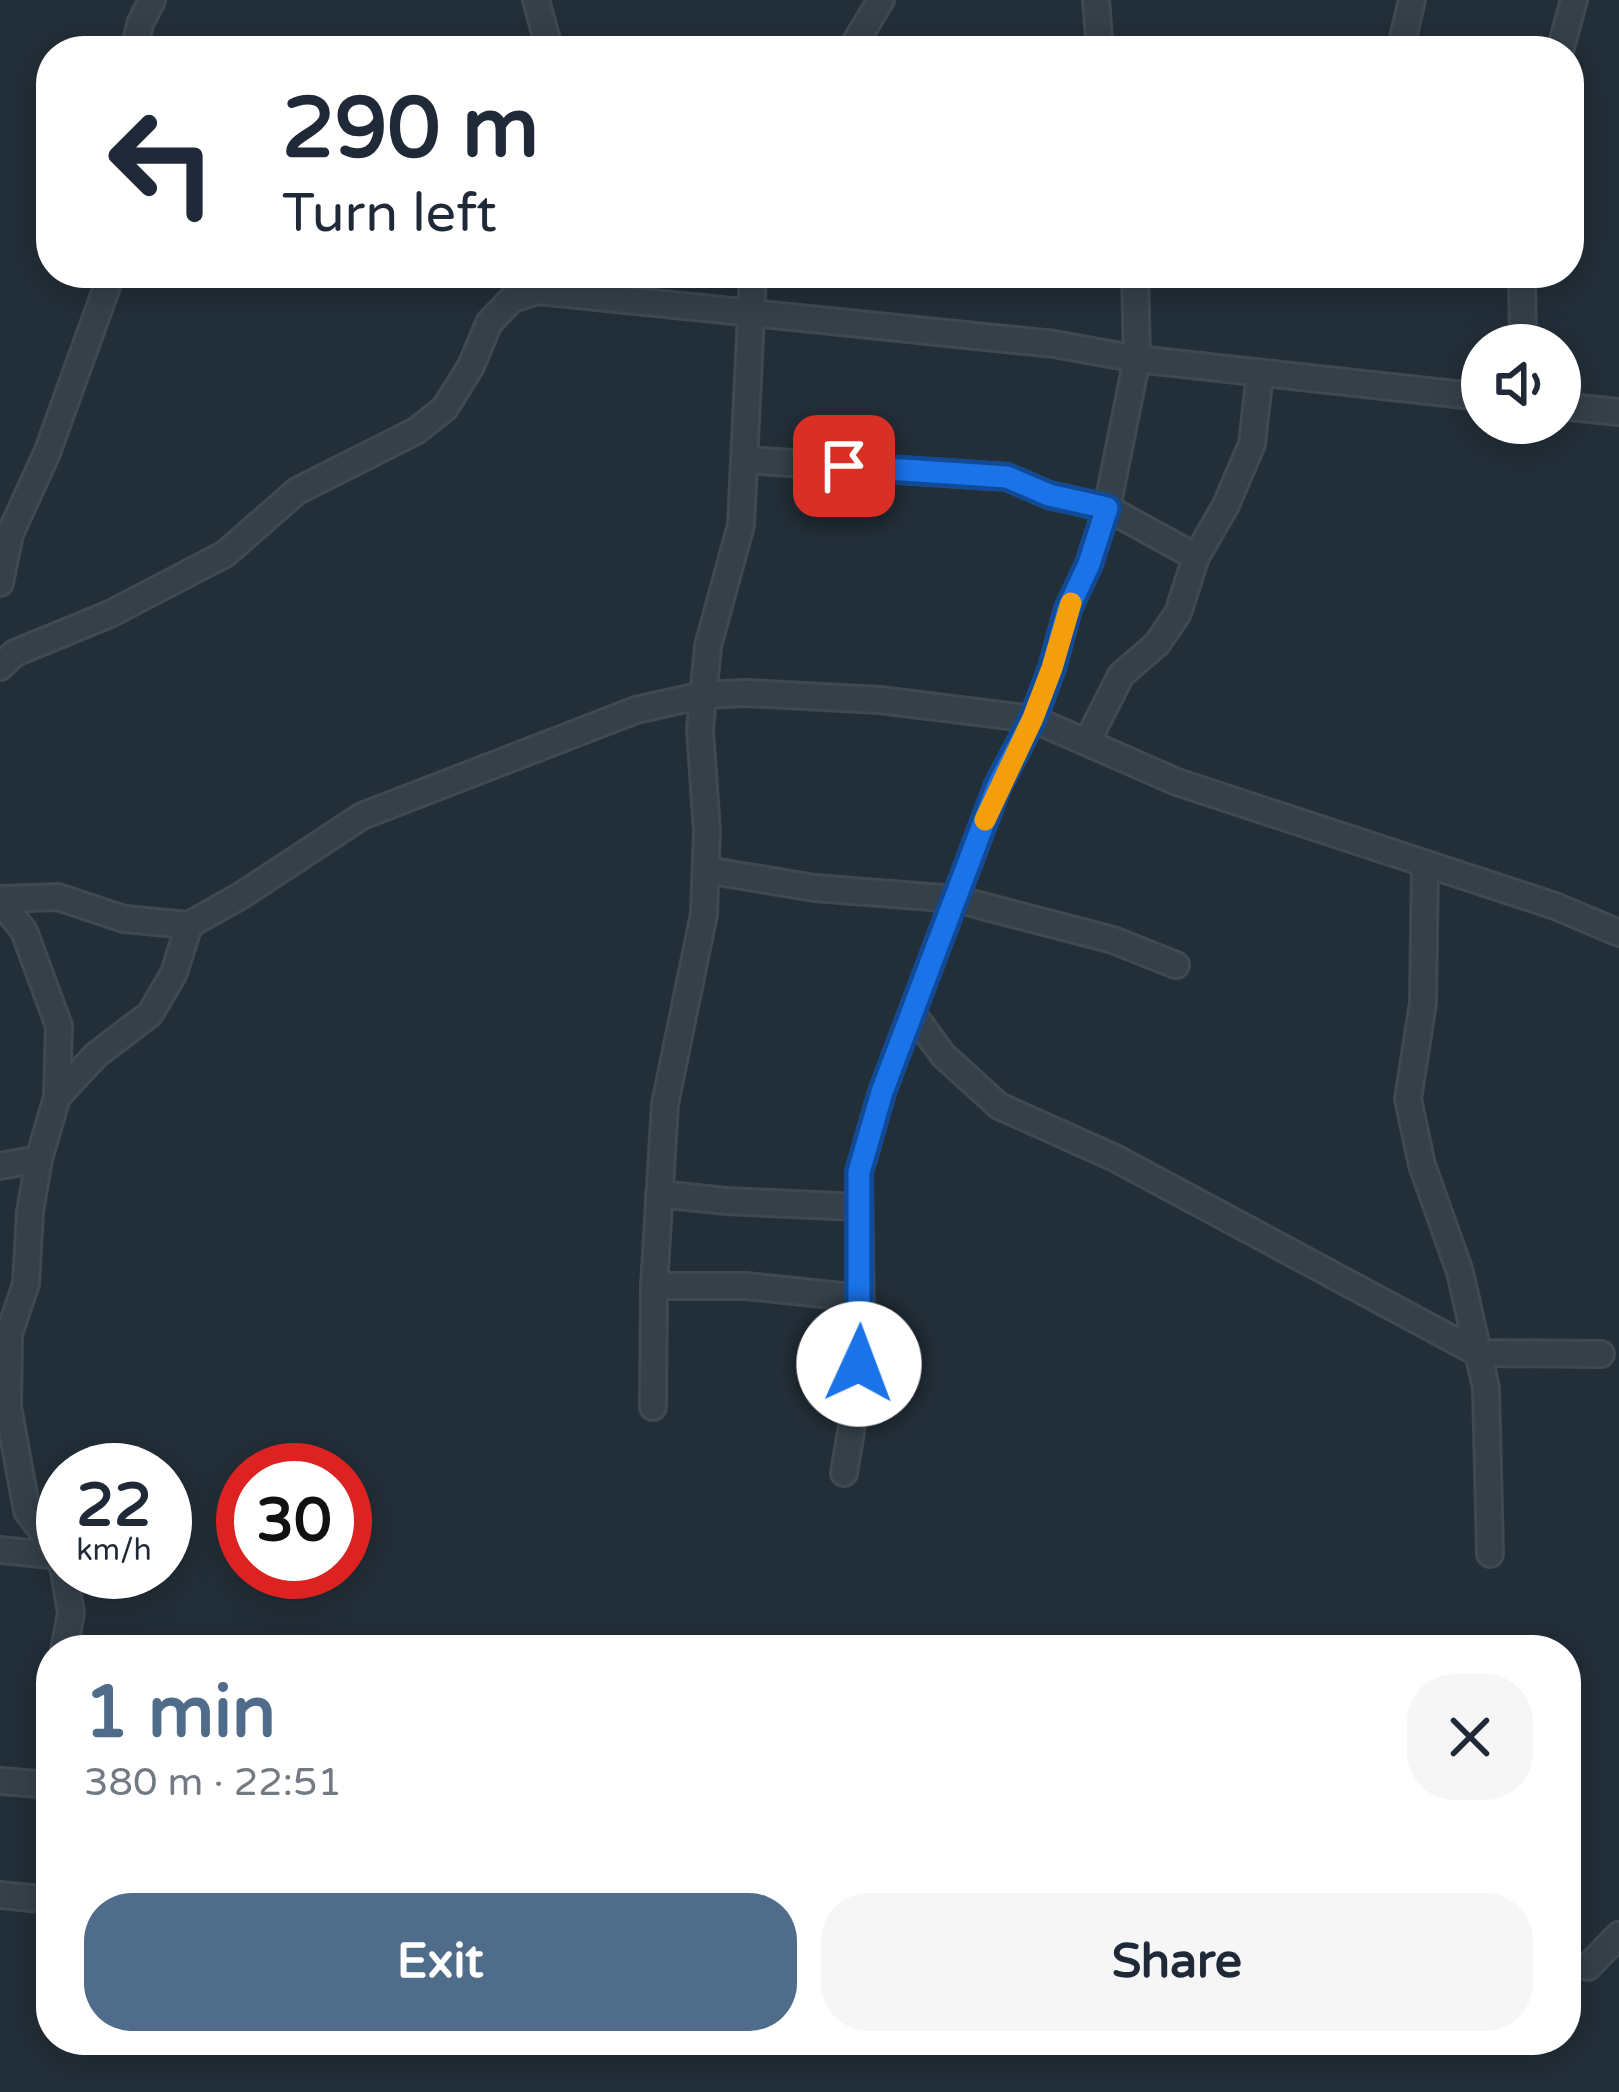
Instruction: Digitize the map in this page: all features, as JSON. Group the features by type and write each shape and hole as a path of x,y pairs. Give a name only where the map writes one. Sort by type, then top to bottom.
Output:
{"street":[{"path":"137,36 152,0"},
{"path":"536,0 546,36"},
{"path":"859,36 881,0"},
{"path":"1096,0 1099,36"},
{"path":"1404,36 1412,0"},
{"path":"1565,36 1574,0"},
{"path":"0,583 10,534 46,453 106,288"},
{"path":"0,667 15,653 110,614 225,554 297,491 416,431 445,408 471,366 489,323 512,299 543,288"},
{"path":"592,288 752,313 1054,344 1137,359 1461,395"},
{"path":"653,1407 654,1286 665,1104 704,914 700,730 708,646 741,525 753,288"},
{"path":"844,1473 856,1402 859,1172 882,1092 998,785 1033,718 1107,508 1137,359 1135,288"},
{"path":"1522,288 1523,324"},
{"path":"1087,742 1121,675 1157,644 1178,613 1196,557 1226,505 1252,444 1260,373"},
{"path":"1581,408 1619,412"},
{"path":"745,460 1007,477 1049,495 1107,508 1196,557"},
{"path":"0,900 58,897 124,919 189,925 362,816 636,710 704,695 746,693 880,700 1033,718 1177,782 1555,906 1619,933"},
{"path":"1424,864 1423,1003 1408,1100 1422,1166 1460,1272 1486,1388 1490,1554"},
{"path":"706,870 815,888 956,899 1113,940 1176,965"},
{"path":"0,900 24,932 59,1025 57,1097 30,1213 26,1284 9,1334 8,1407 26,1511 36,1526"},
{"path":"57,1097 96,1055 150,1014 175,973 189,925"},
{"path":"913,1014 943,1055 998,1106 1115,1158 1478,1353 1601,1354"},
{"path":"0,1166 39,1159"},
{"path":"659,1194 858,1207"},
{"path":"654,1286 746,1286 860,1298"},
{"path":"0,1550 36,1559"},
{"path":"67,1635 69,1599"},
{"path":"0,1781 36,1784"},
{"path":"0,1894 36,1898"},
{"path":"1588,1967 1619,1934"}],"slow traffic":[{"path":"985,820 1033,718 1071,603"}],"route":[{"path":"844,466 1007,477 1049,495 1107,508 1033,718 998,785 882,1092 859,1172 859,1364"}]}
